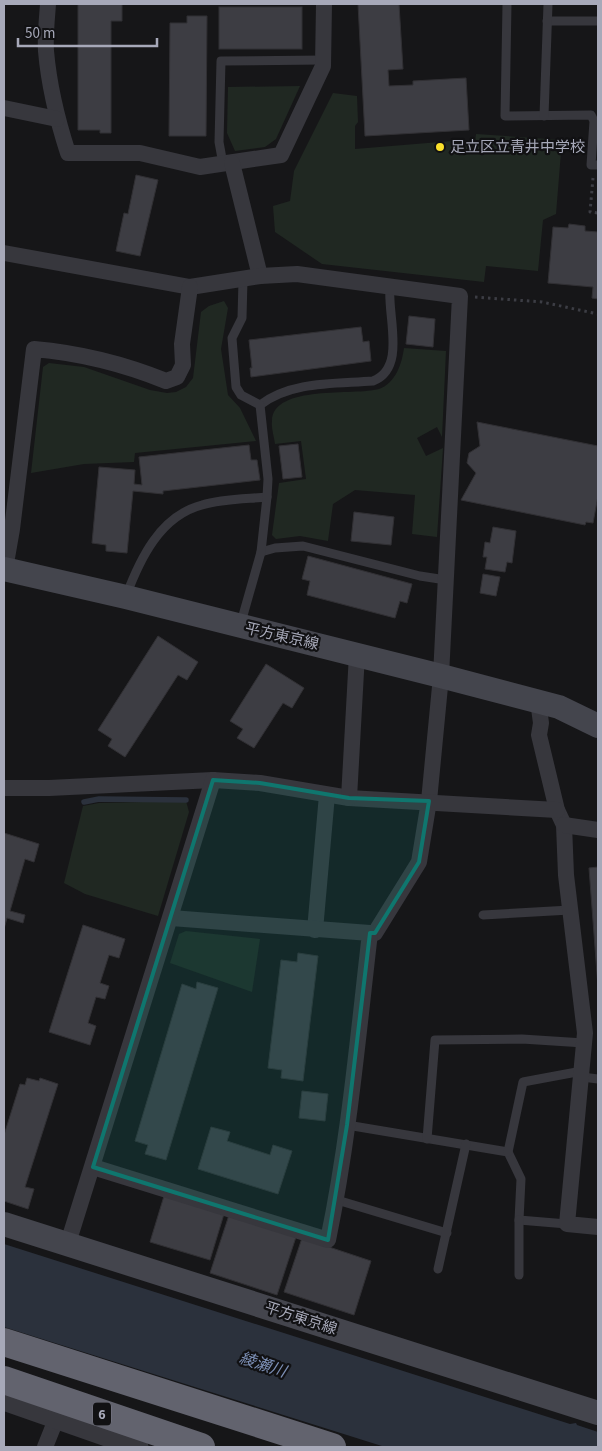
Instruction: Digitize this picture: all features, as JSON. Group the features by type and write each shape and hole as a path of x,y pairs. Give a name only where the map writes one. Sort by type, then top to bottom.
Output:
{"highway":[{"path":"4,1342 332,1447"},
{"path":"4,1357 271,1447"},
{"name":"6","path":"4,1380 195,1447"},
{"name":"6","path":"4,1380 201,1447"}],"main road":[{"name":"平方東京線","path":"4,569 357,654 548,704 598,710"},
{"name":"平方東京線","path":"548,704 598,726"},
{"name":"平方東京線","path":"4,1224 598,1413"}],"street":[{"path":"48,4 46,51 49,78 57,119 68,153 140,153 200,167 282,155 324,66 324,4"},
{"path":"4,108 57,119"},
{"path":"228,164 260,276"},
{"path":"4,253 190,287 260,276 297,274 460,296 441,676 429,801 419,862 375,933 171,918"},
{"path":"4,569 12,529 34,349 86,356 120,364 166,381 177,377 183,366 182,344 190,287"},
{"path":"349,798 357,654"},
{"path":"548,704 539,735 557,810 564,826 570,910 589,1037 582,1074 567,1224 598,1227"},
{"path":"4,788 49,788 213,780 260,783 349,798 424,804 429,801 557,810"},
{"path":"68,1243 213,780"},
{"path":"315,930 327,795"},
{"path":"564,826 598,830"},
{"path":"93,1167 328,1240 337,1200 370,934"},
{"path":"4,1400 138,1447"},
{"path":"45,1447 57,1417"}],"lane":[{"path":"507,4 505,116 591,115 594,121 591,165 596,165"},
{"path":"544,116 548,4"},
{"path":"547,21 598,21"},
{"path":"228,164 219,142 221,61 323,60"},
{"path":"243,280 242,318 232,338 236,387 241,395 260,405"},
{"path":"260,405 280,391 373,381 380,378 392,364 394,353 389,301 390,287"},
{"path":"240,626 261,552 267,497 268,479 260,405"},
{"path":"126,597 135,571 151,543 172,520 188,510 204,504 267,497"},
{"path":"261,552 274,548 303,546 420,576 446,580"},
{"path":"483,915 570,910"},
{"path":"427,1139 436,1040 589,1037"},
{"path":"519,1275 521,1179 508,1152 523,1082 582,1074 598,1080"},
{"path":"347,1125 508,1152"},
{"path":"438,1269 466,1144"},
{"path":"337,1200 447,1232"},
{"path":"519,1220 567,1224"}],"path":[{"path":"596,165 590,212 598,213"},
{"path":"460,296 542,302 598,314"}],"highlighted area":[{"path":"213,780 260,783 349,798 429,801 419,862 375,933 370,933 347,1125 328,1240 93,1167"}],"shaded area":[{"path":"300,86 276,139 265,147 235,151 227,133 228,87"},
{"path":"333,93 357,96 358,122 355,126 355,149 452,141 453,143 475,144 476,134 562,140 556,214 543,220 538,271 486,266 484,282 322,264 275,232 273,206 290,201 294,171"},
{"path":"224,301 228,308 221,349 228,395 240,408 256,441 135,453 134,462 84,464 31,473 43,367 49,363 84,367 150,390 167,393 176,392 186,387 193,378 201,312 209,306"},
{"path":"404,348 446,351 442,437 437,427 417,438 426,456 443,448 437,537 412,534 415,495 355,490 333,504 328,541 300,536 276,539 272,535 279,483 306,479 301,441 275,444 272,421 276,409 286,401 300,396 379,389 394,377 400,366"},
{"path":"186,801 189,812 158,916 85,894 64,883 83,806 99,803"},
{"path":"186,931 260,939 252,992 170,963 179,934"}],"water":[{"name":"綾瀬川","path":"4,1244 570,1424 576,1423 598,1432 598,1447 385,1447 4,1327"}],"building":[{"path":"78,4 122,4 122,21 111,21 111,133 100,133 100,130 78,130"},
{"path":"358,4 399,4 403,69 388,70 389,86 413,85 413,81 466,78 469,130 365,136"},
{"path":"219,7 302,7 302,49 219,49"},
{"path":"187,16 207,16 206,136 169,136 170,23 187,23"},
{"path":"136,175 158,180 140,256 116,251 124,213 128,214"},
{"path":"569,224 585,226 585,231 598,232 598,299 592,298 593,287 548,283 553,227 568,228"},
{"path":"409,316 435,319 433,347 406,344"},
{"path":"361,327 363,342 369,341 371,361 251,377 249,340"},
{"path":"477,422 598,446 598,496 593,523 586,522 585,525 461,500 476,473 467,463 469,453 480,446"},
{"path":"298,444 302,477 283,479 279,446"},
{"path":"249,445 251,460 257,460 260,480 163,491 163,494 133,491 127,553 106,551 106,545 92,543 99,467 135,470 134,484 142,485 139,457"},
{"path":"354,512 394,517 391,545 351,541"},
{"path":"493,527 516,531 512,563 507,562 505,572 485,569 487,557 483,557 485,542 490,543"},
{"path":"308,556 412,584 407,603 400,601 395,618 307,595 310,581 302,579"},
{"path":"483,574 500,577 496,596 480,593"},
{"path":"158,636 198,662 187,680 178,675 125,757 108,746 112,739 98,730"},
{"path":"266,664 304,688 292,708 283,703 254,748 237,738 243,729 230,721"},
{"path":"4,833 39,844 34,862 25,859 10,911 25,915 23,923 7,918 4,929"},
{"path":"598,867 598,987 589,868"},
{"path":"83,925 125,939 119,958 109,955 100,983 109,986 105,999 96,997 88,1023 96,1026 90,1045 49,1032"},
{"path":"298,953 318,956 303,1081 281,1078 282,1070 268,1068 281,960 297,962"},
{"path":"197,982 218,988 166,1160 145,1154 148,1145 135,1141 182,984 196,989"},
{"path":"27,1078 39,1081 40,1078 58,1084 25,1187 34,1189 28,1209 4,1201 4,1135 20,1084 25,1085"},
{"path":"302,1091 328,1094 325,1121 299,1118"},
{"path":"211,1127 230,1132 227,1141 270,1155 273,1145 292,1151 278,1194 198,1169"},
{"path":"164,1196 224,1214 210,1260 150,1242"},
{"path":"229,1215 296,1237 277,1295 210,1273"},
{"path":"302,1238 371,1261 354,1315 284,1292"}],"waterway":[{"path":"84,802 99,799 186,800"}],"place":[{"name":"足立区立青井中学校","path":"440,147"}]}
